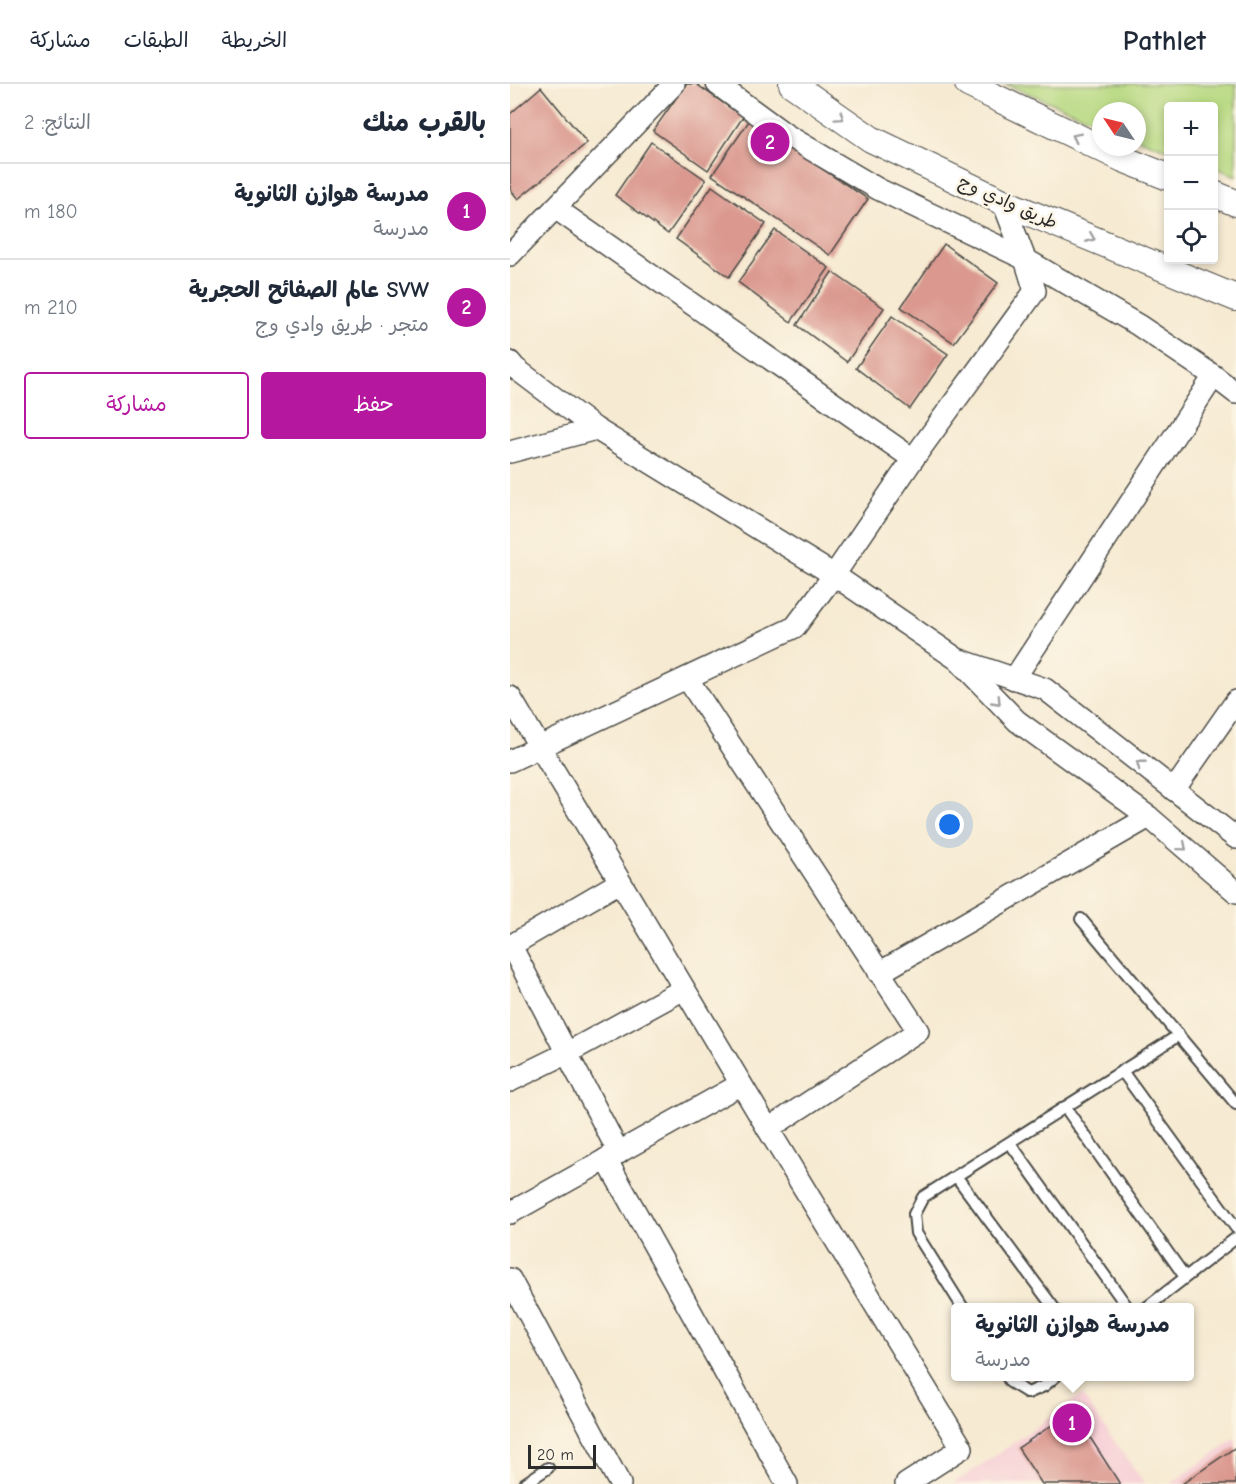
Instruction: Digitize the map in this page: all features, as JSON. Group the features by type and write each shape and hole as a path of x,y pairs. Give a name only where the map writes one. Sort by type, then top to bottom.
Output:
{"street":[{"path":"510,255 674,84"},
{"path":"717,84 785,134 878,189 1025,259 1138,325 1236,393"},
{"name":"طريق وادي وج","path":"792,84 871,139 1003,202 1236,297"},
{"path":"968,84 1123,159 1164,175"},
{"path":"1218,196 1236,203"},
{"path":"510,761 795,627 1035,291 1003,202"},
{"path":"555,208 913,459"},
{"path":"510,362 514,368 596,429 834,575 957,659 1017,721 1149,817 1236,892"},
{"path":"1014,679 1214,376"},
{"path":"510,452 596,429"},
{"path":"957,659 1045,689 1236,838"},
{"path":"687,678 918,1031 768,1129"},
{"path":"510,697 962,1448 906,1484"},
{"path":"1174,790 1236,701"},
{"path":"879,973 1149,817"},
{"path":"620,882 510,946 567,1053 612,1156 787,1484"},
{"path":"510,1081 567,1053 684,989"},
{"path":"510,1213 741,1084"},
{"path":"510,1279 615,1482"}],"lane":[{"path":"1081,919 1236,1104"},
{"path":"960,1303 916,1233 914,1214 923,1197 1179,1035"},
{"path":"1122,1071 1236,1228"},
{"path":"1065,1107 1185,1277"},
{"path":"1010,1143 1124,1303"},
{"path":"956,1176 1050,1303"},
{"path":"1152,1303 1236,1239"},
{"path":"1009,1381 1028,1393 1051,1381"},
{"path":"525,1484 548,1468"}],"shaded area":[{"path":"1082,1395 1145,1484 952,1484 1001,1452"},
{"path":"1236,1438 1236,1484 1171,1484"}],"green space":[{"path":"1005,84 1236,84 1236,176 1218,169 1218,102 1164,102 1164,148 1146,141 1146,102 1092,102 1092,119"}],"building":[{"path":"686,84 696,84 743,117 708,170 653,131"},
{"path":"541,87 587,143 518,199 510,189 510,114"},
{"path":"749,121 868,199 830,255 712,175"},
{"path":"651,142 706,180 668,234 615,195"},
{"path":"712,186 766,224 729,277 676,239"},
{"path":"775,230 829,268 791,322 738,282"},
{"path":"944,244 998,283 954,343 901,307"},
{"path":"832,272 884,308 847,362 797,325"},
{"path":"892,316 948,354 910,409 856,368"},
{"path":"1073,1411 1120,1484 1042,1484 1018,1448"},
{"path":"1236,1447 1236,1484 1182,1484"}],"place":[{"name":"SVW عالم الصفائح الحجرية","path":"770,142"},
{"name":"مدرسة هوازن الثانوية","path":"1072,1423"}]}
